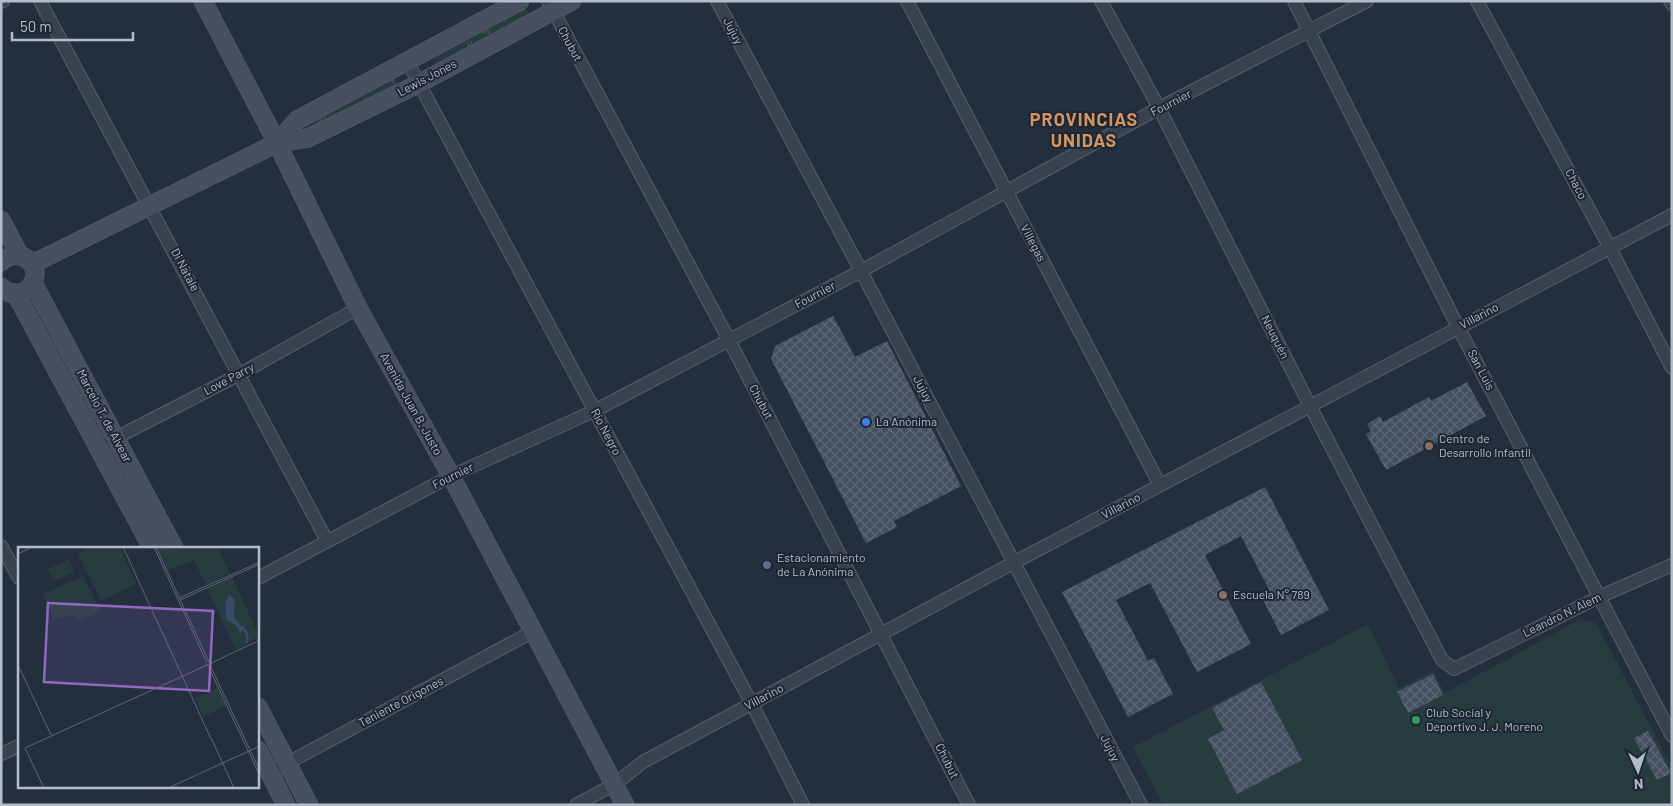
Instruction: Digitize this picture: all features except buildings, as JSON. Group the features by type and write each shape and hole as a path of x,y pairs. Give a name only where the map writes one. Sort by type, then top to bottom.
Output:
{"main road":[{"name":"Avenida Juan B. Justo","path":"203,1 277,143 358,308 452,476 532,632 625,805"},
{"name":"Lewis Jones","path":"277,143 297,120 520,1"},
{"name":"Lewis Jones","path":"1,262 13,255 26,260 150,206 277,143 308,138 420,82 550,6 572,1"},
{"path":"1,220 35,272 33,283 28,290 9,291"},
{"name":"Marcelo T. de Alvear","path":"33,283 173,547"},
{"name":"Marcelo T. de Alvear","path":"9,291 99,446 151,547"},
{"path":"259,709 309,805"},
{"path":"259,752 286,805"}],"street":[{"name":"Di Natale","path":"40,1 240,374 327,541"},
{"name":"Jujuy","path":"716,1 1015,562 1140,805"},
{"name":"Villegas","path":"907,1 1160,485"},
{"name":"Neuquén","path":"1101,1 1159,108 1310,406 1442,660 1454,669"},
{"name":"San Luis","path":"1294,1 1458,327 1672,736"},
{"name":"Fournier","path":"259,577 452,476 594,411 861,271 1159,108 1366,1"},
{"name":"Chaco","path":"1477,1 1610,248 1672,368"},
{"name":"Chubut","path":"550,6 729,340 969,805"},
{"name":"Río Negro","path":"407,61 420,82 752,704 803,805"},
{"name":"Villarino","path":"576,805 615,784 643,762 1015,562 1672,215"},
{"name":"Love Parry","path":"99,446 240,374 358,308"},
{"path":"1,546 18,576"},
{"name":"Leandro N. Alem","path":"1454,669 1599,597 1672,565"},
{"name":"Teniente Origones","path":"269,773 532,632"},
{"path":"1,754 18,746"}],"green space":[{"path":"526,8 530,15 437,64 433,56"},
{"path":"393,77 397,85 306,133 302,125"},
{"path":"33,299 95,415 92,417 30,300"},
{"name":"Club Social y Deportivo J. J. Moreno","path":"1581,619 1596,623 1672,767 1672,805 1163,805 1133,747 1368,624 1399,688 1433,671 1445,693"}],"place":[{"name":"La Anónima","path":"866,422"},
{"name":"Centro de Desarrollo Infantil","path":"1429,446"},
{"name":"Estacionamiento de La Anónima","path":"767,565"},
{"name":"Escuela N° 789","path":"1223,595"},
{"name":"Club Social y Deportivo J. J. Moreno","path":"1416,720"}],"district":[{"name":"PROVINCIAS UNIDAS","path":"1084,130"}]}
